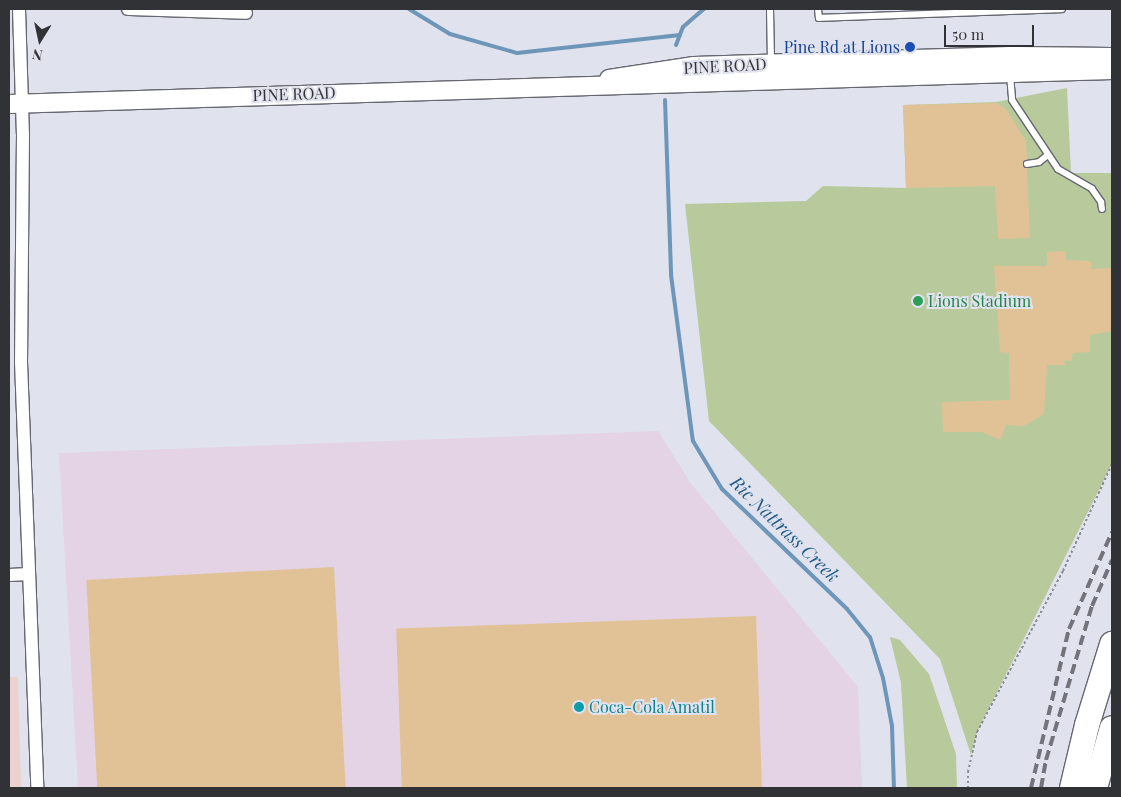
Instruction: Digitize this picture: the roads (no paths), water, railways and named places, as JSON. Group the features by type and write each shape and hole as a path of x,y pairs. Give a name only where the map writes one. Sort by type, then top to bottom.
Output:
{"highway":[{"path":"1072,788 1087,725 1112,644"},
{"path":"1094,788 1112,728"}],"street":[{"path":"18,9 15,362 29,574 37,788"},
{"path":"128,9 246,13"},
{"name":"PINE ROAD","path":"579,84 611,88 772,82 1112,57"},
{"name":"PINE ROAD","path":"16,104 579,84 694,66 772,63 1010,65 1112,70"},
{"path":"9,575 29,574"}],"lane":[{"path":"770,9 772,82"},
{"path":"818,9 819,18 1062,9"},
{"path":"1010,65 1012,100 1063,175 1092,189 1101,202 1102,209"},
{"path":"1027,164 1039,162 1048,155"}],"waterway":[{"path":"409,9 450,34 517,53 680,35"},
{"name":"Ric Nattrass Creek","path":"676,45 683,27 704,9"},
{"name":"Ric Nattrass Creek","path":"665,100 671,275 693,441 722,489 847,609 870,637 883,678 892,726 894,788"}],"railway":[{"path":"1031,788 1069,629 1112,532"},
{"path":"1041,788 1046,760 1092,606 1112,560"}],"place":[{"name":"Pine Rd at Lions","path":"910,47"},
{"name":"Lions Stadium","path":"918,301"},
{"name":"Coca-Cola Amatil","path":"579,707"}]}
